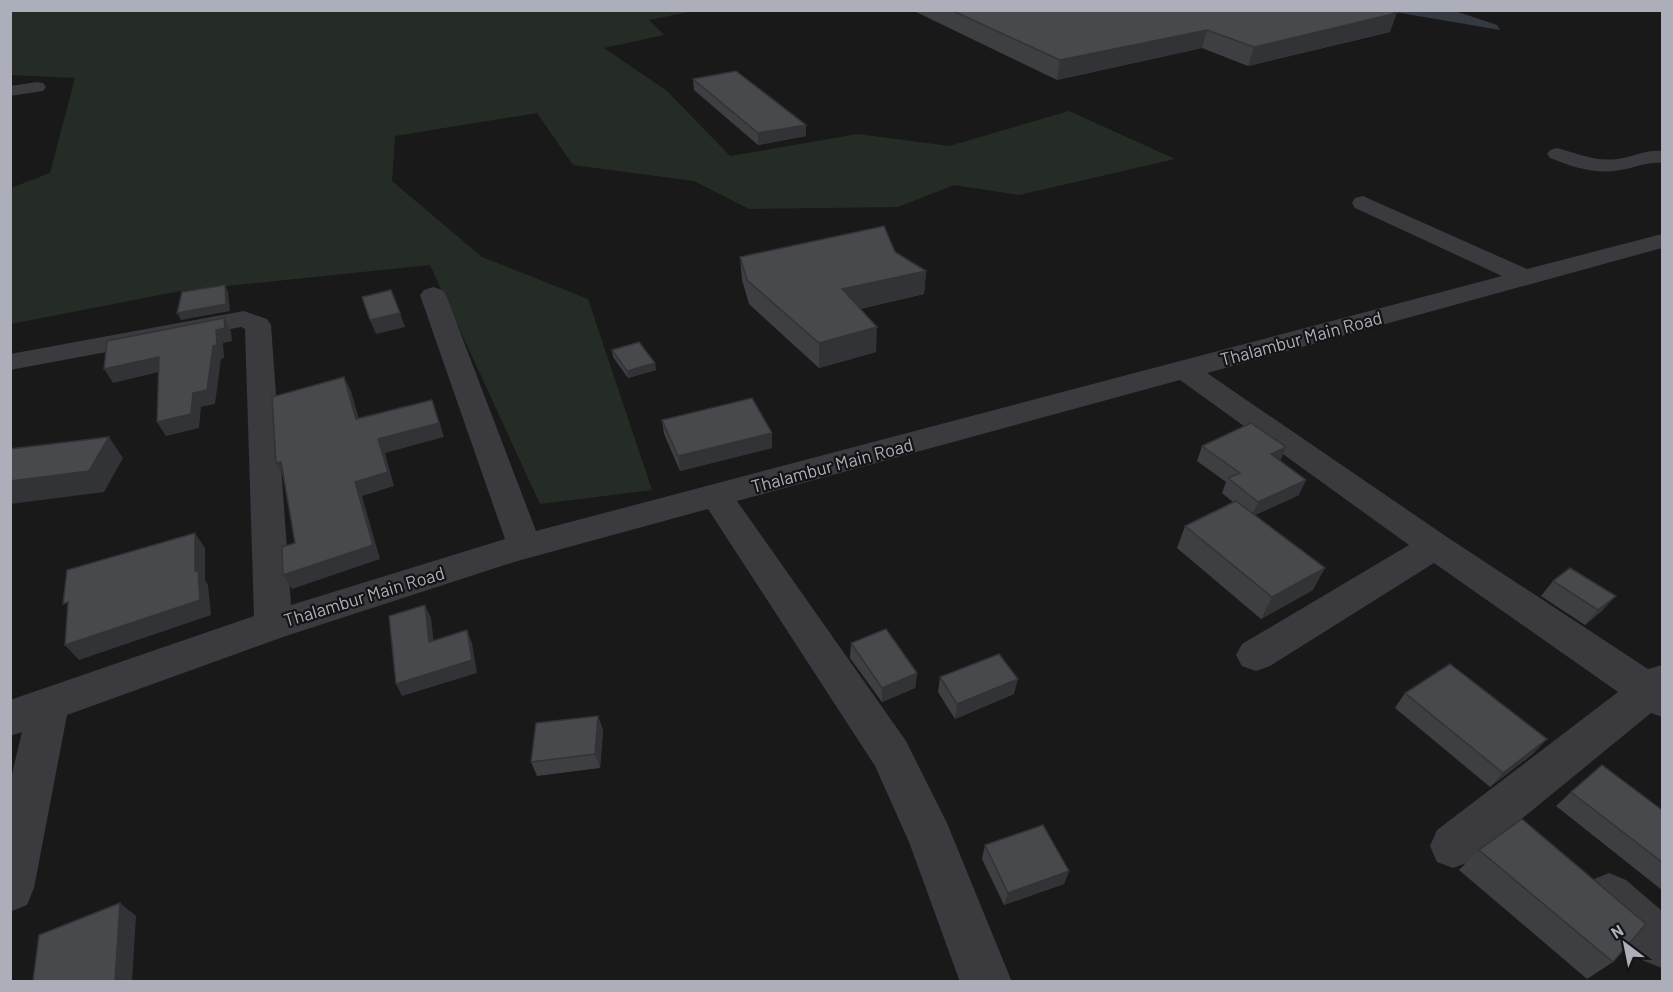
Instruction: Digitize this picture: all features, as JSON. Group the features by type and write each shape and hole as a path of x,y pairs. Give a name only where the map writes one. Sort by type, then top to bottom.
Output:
{"street":[{"path":"10,91 37,87"},
{"path":"1557,154 1574,161 1602,166 1619,165 1639,157 1662,157"},
{"path":"1363,203 1528,279"},
{"name":"Thalambur Main Road","path":"30,711 273,625 525,547 1183,369 1528,279 1662,241"},
{"path":"433,295 525,547"},
{"path":"10,362 244,319 258,325 273,625"},
{"path":"1183,369 1435,546 1658,691 1453,846"},
{"path":"717,496 891,754 931,838 986,981"},
{"path":"1256,655 1435,546"},
{"path":"10,888 30,711"},
{"path":"1502,807 1537,837"},
{"path":"1573,868 1662,943"}],"shaded area":[{"path":"11,11 693,11 649,20 664,35 604,48 667,91 730,156 858,134 949,146 1069,111 1175,159 1019,195 954,185 898,207 749,209 694,181 573,165 537,113 395,136 392,181 482,257 588,299 652,490 540,504 430,265 180,291 11,324 11,188 50,173 75,78 11,75"},
{"path":"1389,11 1455,11 1497,25 1500,30"}],"building":[{"path":"951,10 1387,10 1397,13 1254,47 1207,30 1060,60"},
{"path":"736,71 806,125 758,133 693,79"},
{"path":"884,226 895,252 926,271 842,289 877,327 819,343 747,280 740,257"},
{"path":"225,285 226,304 177,313 182,292"},
{"path":"391,290 400,313 370,320 362,297"},
{"path":"224,318 225,328 216,330 217,345 213,346 207,390 193,393 191,414 157,422 159,357 104,369 107,341"},
{"path":"639,342 655,363 627,371 612,350"},
{"path":"344,377 356,419 432,400 439,423 378,439 388,472 355,482 373,545 283,575 282,547 295,543 281,462 276,463 272,397"},
{"path":"752,398 772,433 678,456 662,420"},
{"path":"1251,423 1286,447 1271,454 1306,480 1258,502 1228,478 1240,473 1202,446"},
{"path":"109,437 89,471 10,481 10,449"},
{"path":"1236,501 1325,568 1272,597 1185,526"},
{"path":"195,533 195,571 198,570 200,600 65,645 68,602 63,604 67,570"},
{"path":"1570,568 1616,596 1598,610 1553,581"},
{"path":"425,605 429,642 467,630 472,660 396,684 389,616"},
{"path":"886,629 917,673 882,688 851,643"},
{"path":"999,654 1018,679 957,704 940,677"},
{"path":"1450,664 1547,739 1503,773 1405,693"},
{"path":"598,716 595,754 531,762 536,723"},
{"path":"1602,765 1662,810 1662,862 1571,792"},
{"path":"1522,819 1646,924 1613,962 1479,850"},
{"path":"1043,825 1069,871 1008,893 985,845"},
{"path":"120,903 115,981 33,981 39,935"}]}
